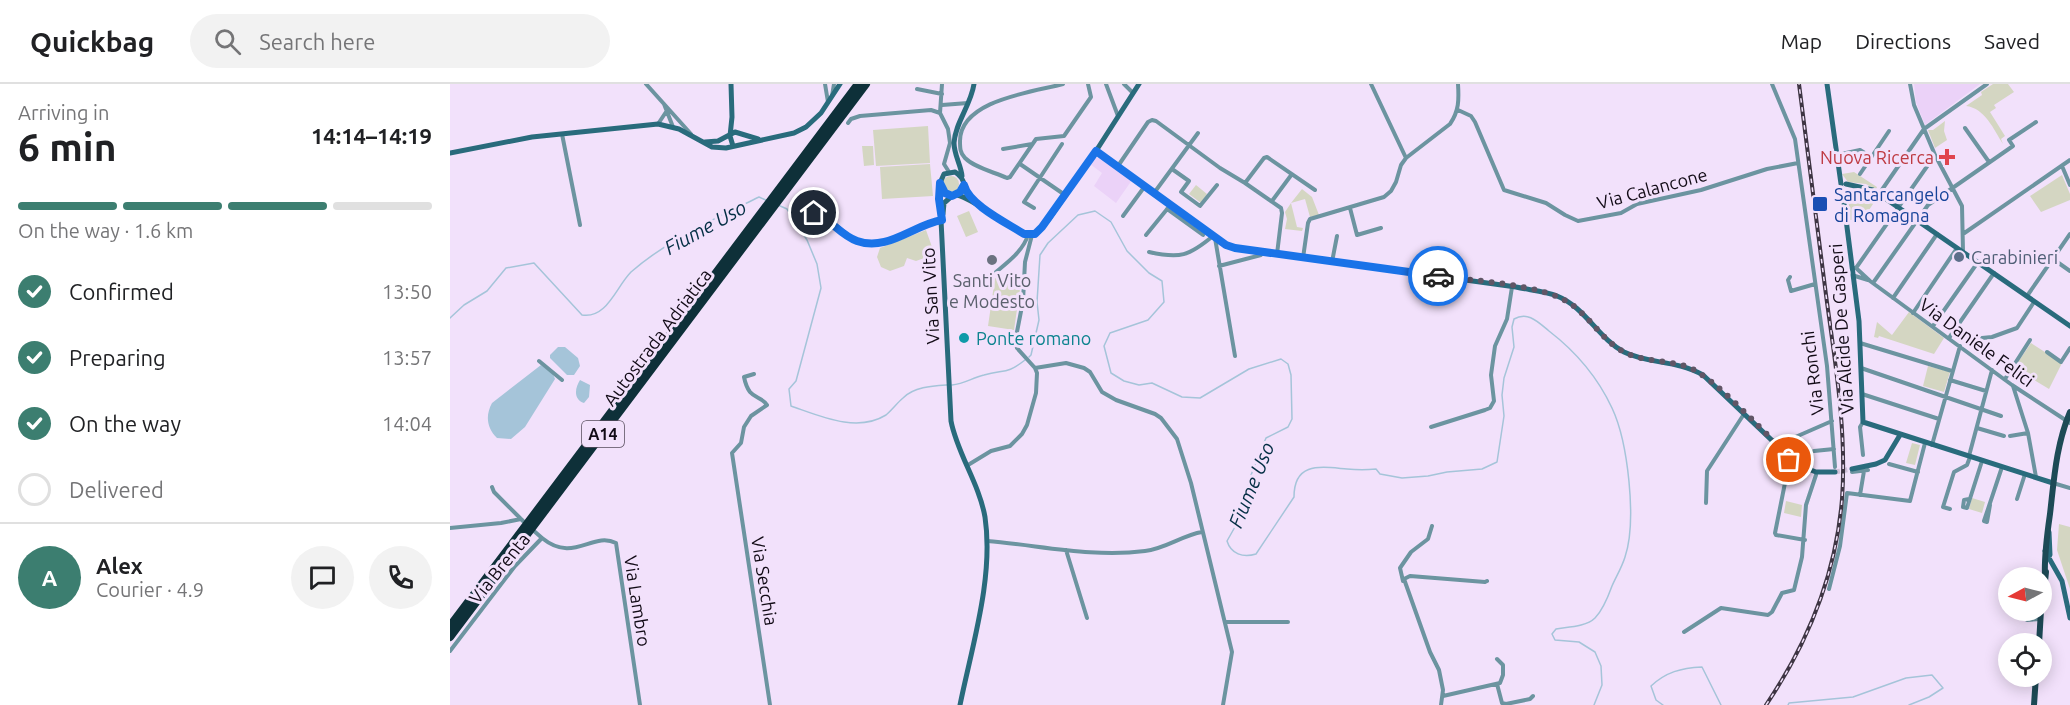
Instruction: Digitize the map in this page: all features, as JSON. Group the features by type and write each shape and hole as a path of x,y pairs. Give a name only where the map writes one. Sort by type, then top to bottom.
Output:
{"highway":[{"name":"Autostrada Adriatica","path":"450,637 808,155 858,84"},
{"name":"Autostrada Adriatica","path":"808,155 866,84"},
{"name":"Autostrada Adriatica","path":"450,626 753,229"}],"main road":[{"path":"2047,554 2053,483 2060,442 2070,412"},
{"path":"2046,567 2049,518"},
{"path":"2034,705 2035,687"}],"street":[{"path":"646,84 692,135"},
{"path":"731,84 730,133 736,146"},
{"path":"825,84 828,103"},
{"path":"832,96 834,84"},
{"path":"450,153 562,134 658,124 673,127 717,148 736,146 759,139 794,133 806,127 816,119 840,84"},
{"path":"940,113 942,84"},
{"path":"974,84 970,103 954,143 966,191 975,201"},
{"path":"1063,84 998,100 984,106 969,119 963,129 960,136 960,150 968,160 1007,178 1014,174 1036,139 1064,136 1091,97 1088,84"},
{"path":"1106,84 1118,116"},
{"path":"1124,84 1133,93"},
{"path":"996,272 1014,256 1030,235 1042,227 1096,151 1139,84"},
{"path":"1371,84 1406,158"},
{"path":"1303,258 1310,219 1384,197 1391,191 1406,158 1450,124 1458,110 1458,84"},
{"name":"Via Ronchi","path":"1772,84 1792,128 1798,163 1827,366 1835,469"},
{"path":"1827,84 1840,176 1844,186 1867,188 1879,194 2070,326"},
{"path":"1910,84 1914,105 1935,155 1962,206 1963,234 1960,250 1913,312"},
{"path":"1879,194 1924,129 1987,84"},
{"path":"917,89 942,94"},
{"path":"664,103 673,127"},
{"path":"942,105 970,103"},
{"path":"848,123 851,119 860,116 934,110 944,119 950,143 944,164 950,171 962,176"},
{"name":"Via Calancone","path":"1458,110 1471,116 1475,122 1504,190 1546,203 1564,215 1578,220 1621,213 1637,204 1701,190 1767,169 1798,163"},
{"path":"658,124 666,111"},
{"path":"673,127 676,121 674,115"},
{"path":"732,117 740,133 736,146"},
{"path":"1118,166 1148,122 1152,120 1282,210 1277,254"},
{"path":"1872,282 1928,205 2013,146 2009,140 2036,122"},
{"path":"1965,129 1989,162"},
{"path":"1860,174 1889,131"},
{"path":"704,142 718,141 730,133 740,133 759,139"},
{"path":"1154,193 1198,133"},
{"path":"562,134 580,225"},
{"path":"949,138 940,183 945,193 975,201 1030,235"},
{"path":"1003,149 1032,144"},
{"path":"1034,208 1024,202 1062,144"},
{"path":"1838,155 1860,150 1871,157"},
{"path":"1096,151 1200,230 1235,248 1512,286 1557,296 1573,305 1615,346 1625,352 1694,370 1711,382 1798,465 1814,472 1835,469"},
{"path":"943,176 955,167 956,155"},
{"path":"1856,273 1935,155"},
{"path":"1245,183 1266,157 1315,190"},
{"path":"1963,234 2070,160"},
{"path":"1020,164 1065,195"},
{"path":"2062,166 2070,185"},
{"path":"1172,169 1189,181 1181,192 1200,206 1216,185"},
{"path":"1272,201 1292,174"},
{"name":"Via San Vito","path":"940,183 952,428 968,465 985,516 986,541 984,586 960,705"},
{"path":"954,195 963,189 964,185"},
{"path":"1124,216 1145,186"},
{"name":"Via Alcide De Gasperi","path":"1844,186 1856,273 1863,422 1860,427 1863,455"},
{"name":"Via San Vito","path":"941,219 944,203 954,195"},
{"path":"1146,236 1169,207"},
{"path":"1350,208 1358,235 1381,228"},
{"path":"807,210 829,219 853,239 869,244 880,244 941,219"},
{"path":"1200,230 1203,236"},
{"path":"1893,298 1937,234"},
{"path":"2027,296 2070,234"},
{"path":"968,465 990,451 1010,446 1022,434 1027,425 1036,393 1038,381 1035,368 1021,353 1015,342 1023,301 1025,262 1030,235"},
{"path":"1149,252 1168,256 1189,254 1214,236"},
{"path":"1214,236 1235,356"},
{"path":"1332,262 1337,236"},
{"path":"1219,266 1261,255 1263,252"},
{"path":"2053,259 2070,271"},
{"path":"1932,326 1978,262"},
{"name":"Via Daniele Felici","path":"1856,273 1872,282"},
{"name":"Via Daniele Felici","path":"1856,273 1872,282 2012,385 2068,422"},
{"path":"1949,338 1994,273"},
{"path":"1790,277 1788,280 1791,291 1815,284"},
{"path":"1431,427 1490,408 1494,401 1491,375 1494,346 1508,319 1512,286"},
{"path":"1982,338 2017,328 2034,301"},
{"path":"2005,379 2030,340"},
{"path":"1860,343 1952,371"},
{"path":"1932,445 1960,346"},
{"path":"2047,352 2061,362 2070,348"},
{"path":"539,361 562,380"},
{"path":"1035,368 1066,363 1084,368 1090,372 1102,392 1161,418 1177,439 1191,483 1232,652 1223,705"},
{"path":"1861,368 2001,416"},
{"path":"1950,509 1943,507 1954,472 1967,465 1992,370"},
{"name":"Via Secchia","path":"754,374 744,377 747,386 751,393 764,400 767,405 751,416 744,428 741,443 732,453 732,461 770,705"},
{"path":"1950,380 1986,391"},
{"path":"2012,385 2028,433 2036,478"},
{"path":"1862,394 1939,418"},
{"path":"1706,503 1707,471 1744,414"},
{"path":"1777,445 1832,421"},
{"name":"Via Alcide De Gasperi","path":"1863,422 2053,483"},
{"path":"1977,428 2004,436"},
{"path":"2010,436 2028,433"},
{"path":"1852,470 1881,462 1888,457 1898,434"},
{"path":"1829,589 1840,546 1847,493 1909,502 1925,443"},
{"path":"1814,451 1834,449"},
{"path":"1790,458 1775,533 1805,540"},
{"path":"1969,499 1982,461"},
{"path":"1889,464 1918,472"},
{"path":"1990,505 2002,467"},
{"path":"1852,470 1866,471 1860,495"},
{"path":"2017,499 2025,474"},
{"path":"1684,632 1720,608 1770,614 1782,593 1794,590 1805,540 1806,505 1816,475"},
{"path":"2053,483 2070,488"},
{"name":"Via Brenta","path":"450,528 522,520 492,488"},
{"path":"1432,526 1428,539 1411,552 1400,568 1403,582 1439,670 1443,696 1441,705"},
{"name":"Via Brenta","path":"450,651 515,567 542,538 534,531"},
{"path":"986,541 1066,550 1121,553 1144,551 1202,532"},
{"name":"Via Lambro","path":"542,538 560,549 604,541 616,543 640,705"},
{"path":"1066,550 1087,618"},
{"path":"2047,554 2059,574 2070,613"},
{"path":"2052,573 2059,574"},
{"path":"1403,582 1410,576 1487,581"},
{"path":"1226,622 1288,622"},
{"path":"1443,696 1497,684 1502,680 1503,675 1503,665 1497,659"},
{"path":"1497,684 1500,702 1506,704 1530,699 1533,696"}],"shaded area":[{"path":"1914,84 1980,84 1925,125 1916,102"},
{"path":"1100,157 1132,180 1116,203 1094,186 1102,173 1090,164 1095,158"}],"green space":[{"path":"1993,84 2008,84 2014,92 1994,105 1996,108 1990,112 2005,136 2001,139 2003,144 1984,115 1966,106"},
{"path":"1945,121 1944,131 1947,140 1935,148 1928,130 1933,130"},
{"path":"928,126 930,163 876,166 873,130"},
{"path":"862,146 873,146 874,165 864,166"},
{"path":"930,164 933,196 882,199 880,167"},
{"path":"1854,172 1877,187 1876,190 1866,184 1848,182 1842,174"},
{"path":"2062,175 2070,194 2070,200 2041,212 2030,196"},
{"path":"948,176 954,176 959,184 957,190 948,192 943,187 943,181"},
{"path":"1196,185 1207,194 1201,203 1189,194"},
{"path":"1302,189 1312,197 1319,215 1310,217 1305,199 1291,203"},
{"path":"1862,190 1877,198 1863,219 1850,220 1848,193"},
{"path":"1291,203 1297,227 1303,228 1302,231 1285,229 1287,219 1285,212"},
{"path":"969,211 978,232 966,237 957,216"},
{"path":"926,230 932,247 927,257 916,261 907,258 904,266 890,271 881,267 877,257 880,248"},
{"path":"995,278 1021,282 1014,330 988,326"},
{"path":"1909,312 1944,338 1934,354 1879,336 1874,337 1877,322 1892,335"},
{"path":"2031,343 2062,363 2049,389 2014,368"},
{"path":"1928,366 1950,372 1944,392 1923,386"},
{"path":"1912,443 1920,445 1915,465 1906,463"},
{"path":"1791,463 1801,470 1799,482 1787,481"},
{"path":"1972,498 1985,502 1982,513 1969,509"},
{"path":"1786,501 1802,505 1801,517 1784,513"},
{"path":"2059,524 2070,527 2070,589 2057,550"}],"water":[{"path":"558,347 565,347 578,358 580,366 574,375 567,375 550,358"},
{"path":"541,365 553,374 555,379 525,427 511,439 497,438 488,422 488,413 492,403"},
{"path":"580,380 590,385 589,397 584,403 578,399 576,393"}],"waterway":[{"name":"Fiume Uso","path":"450,318 464,305 487,291 506,268 534,263 582,315 591,315 605,307 631,272 661,249 692,230 759,197 768,201"},
{"name":"Fiume Uso","path":"778,205 787,209 807,240 817,264 821,288 796,381 789,389 791,406 838,421 863,423 886,415 912,391 947,385"},
{"name":"Fiume Uso","path":"1029,357 1039,320 1037,302 1040,255 1048,243 1078,215 1095,211 1111,222 1127,251 1149,273 1162,281 1164,302 1148,320 1110,333 1104,346 1111,373 1124,381 1139,385 1152,383 1182,397 1200,398 1249,369 1281,359 1288,364 1291,375 1292,419 1288,427 1266,438 1249,480 1244,511 1227,541 1235,552 1247,555 1256,554 1294,497 1295,485 1299,477 1311,469 1319,467 1376,469 1380,474 1402,478 1482,469 1497,462 1504,416 1502,395 1504,378 1514,347 1512,327 1514,319 1524,316 1537,321 1577,356 1600,386 1618,423 1626,461 1630,523 1625,557 1605,603 1595,618 1582,625 1556,629 1552,634 1555,640 1579,642 1595,652 1601,666 1602,685 1594,705"},
{"name":"Fiume Uso","path":"952,385 1009,370 1025,360"},
{"name":"Fiume Uso","path":"1663,705 1656,700 1651,686 1662,677 1674,672 1702,667 1721,705"},
{"name":"Fiume Uso","path":"1788,705 1789,703 1853,697 1906,678 1932,675 1943,688 1909,705"}],"tunnel":[{"path":"1835,472 1852,469"}],"railway":[{"path":"1766,705 1795,657 1818,607 1834,554 1842,499 1843,448 1839,397 1799,84"}],"way so far":[{"path":"1438,276 1516,287 1557,296 1573,305 1615,346 1625,352 1677,364 1703,375 1781,448 1790,458 1789,460"}],"place":[{"name":"Nuova Ricerca","path":"1947,157"},
{"name":"Santarcangelo di Romagna","path":"1820,204"},
{"name":"Carabinieri","path":"1959,257"},
{"name":"Santi Vito e Modesto","path":"992,260"},
{"name":"Ponte romano","path":"964,338"}],"route":[{"path":"814,213 829,219 853,239 880,244 942,220 939,199 940,183 942,190 952,196 957,195 964,185 977,204 1024,234 1032,235 1038,232 1049,219 1096,151 1226,245 1438,276"}]}
